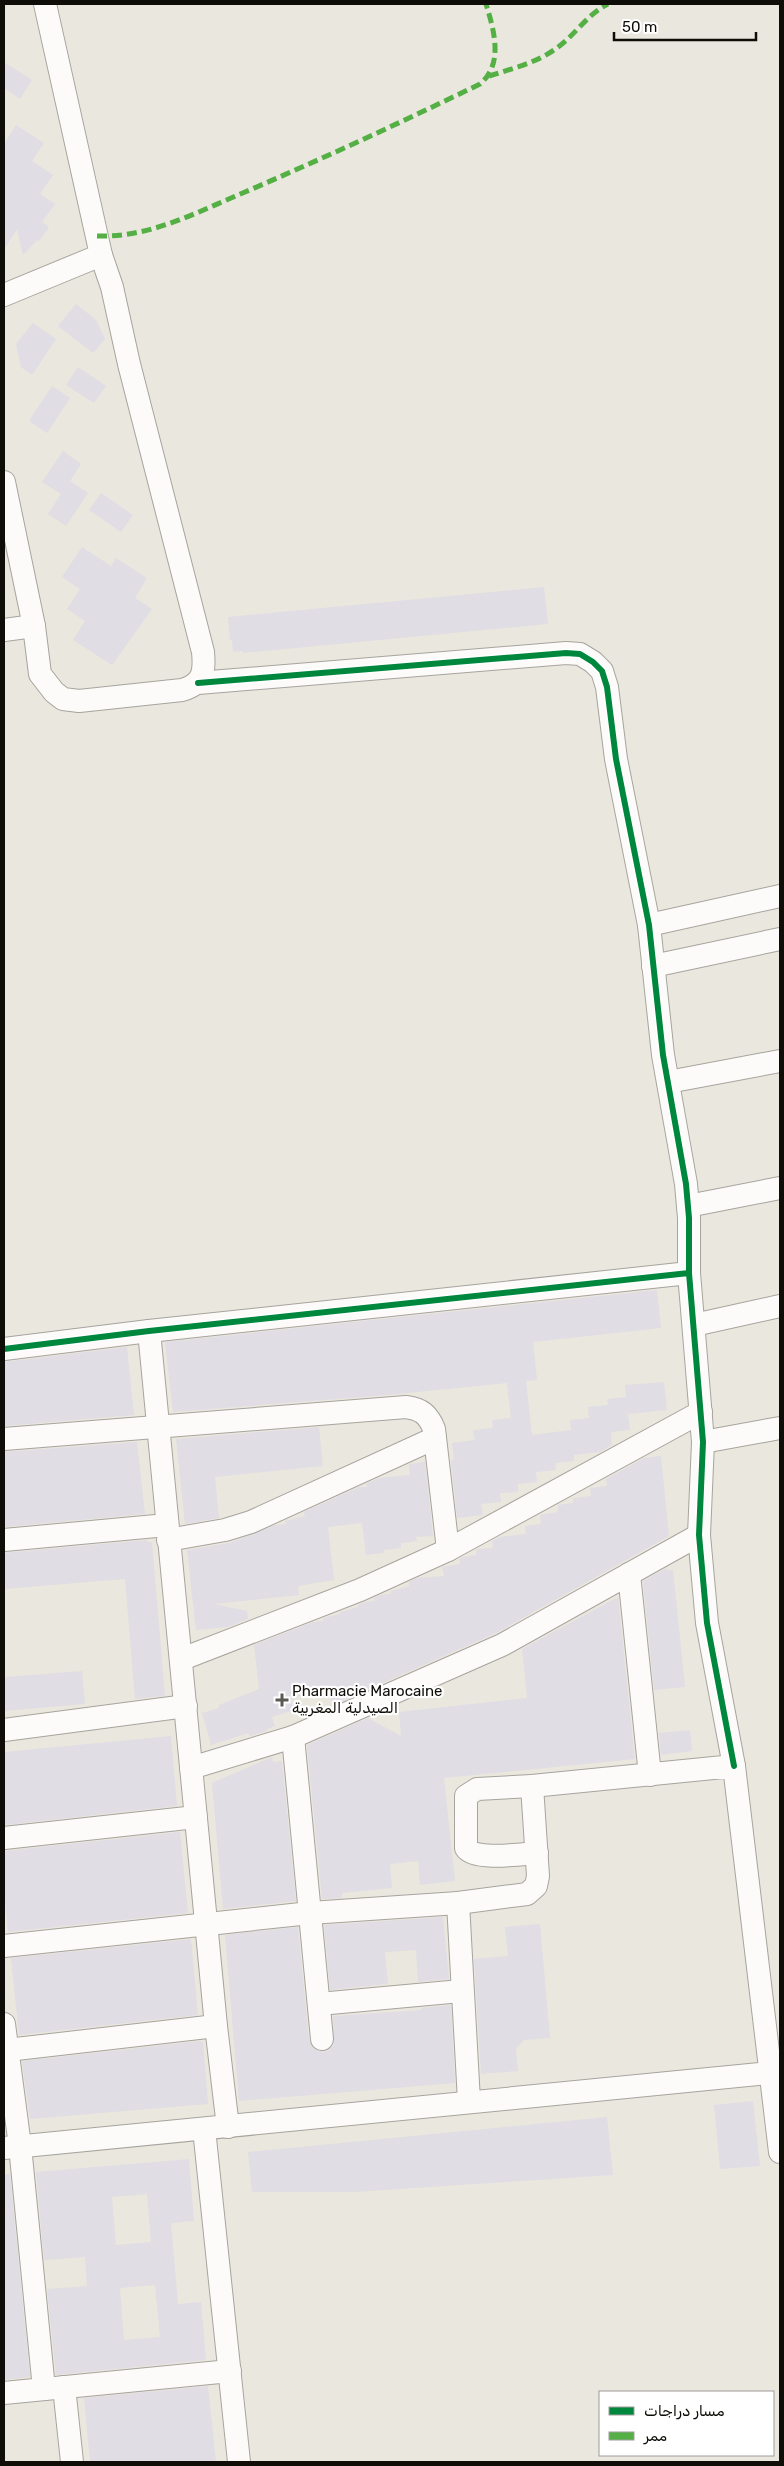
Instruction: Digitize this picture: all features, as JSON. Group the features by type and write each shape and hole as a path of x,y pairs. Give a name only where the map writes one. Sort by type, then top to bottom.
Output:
{"street":[{"path":"44,4 101,255 112,287 129,364 203,652 204,672 198,683"},
{"path":"4,295 101,255"},
{"path":"4,482 34,626 40,674 54,692 63,699 79,701 182,690 198,683 566,653 580,654 593,662 602,671 607,687 616,759 649,926 668,1082 688,1206 689,1273 703,1442 699,1535 707,1622 734,1766 775,2072 780,2152"},
{"path":"4,630 34,626"},
{"path":"649,926 780,896"},
{"path":"653,966 780,939"},
{"path":"668,1082 780,1061"},
{"path":"688,1206 780,1188"},
{"path":"4,1349 149,1330 689,1273"},
{"path":"694,1325 780,1306"},
{"path":"149,1330 167,1533 182,1659 216,2026 228,2127"},
{"path":"4,1439 406,1407 419,1409 431,1421 435,1438 448,1550"},
{"path":"182,1659 360,1590 448,1550 701,1412"},
{"path":"703,1442 780,1428"},
{"path":"4,1540 225,1530 251,1522 435,1438"},
{"path":"191,1768 293,1737 502,1645 699,1535"},
{"path":"629,1574 650,1776"},
{"path":"4,1730 186,1706"},
{"path":"293,1737 322,2039"},
{"path":"537,1853 481,1855 470,1853 466,1848 464,1800 469,1794 477,1790 650,1776 734,1766"},
{"path":"4,1946 310,1913 458,1903 528,1894 537,1881 532,1786"},
{"path":"4,1838 196,1817"},
{"path":"458,1903 461,1991 469,2101"},
{"path":"319,2004 461,1991"},
{"path":"4,2024 12,2147 54,2388 72,2462"},
{"path":"7,2050 216,2026"},
{"path":"12,2147 775,2072"},
{"path":"204,2129 239,2462"},
{"path":"4,2393 230,2371"}],"building":[{"path":"4,62 32,80 20,99 4,88"},
{"path":"16,125 44,143 32,161 53,175 40,194 55,204 42,222 49,227 39,241 37,240 23,255 17,229 4,249 4,144"},
{"path":"76,304 96,320 105,339 93,353 58,326"},
{"path":"33,323 56,339 32,375 21,367 16,344"},
{"path":"78,367 106,386 94,403 66,385"},
{"path":"52,386 70,398 47,433 29,421"},
{"path":"63,451 81,464 70,481 88,493 66,526 48,514 61,494 42,482"},
{"path":"101,493 133,515 121,532 89,510"},
{"path":"82,547 111,566 116,558 147,578 135,598 152,609 112,665 73,640 85,621 67,609 80,589 62,577"},
{"path":"544,587 548,624 243,653 243,651 233,652 232,640 230,640 228,617"},
{"path":"657,1290 661,1328 533,1342 537,1380 526,1381 532,1435 571,1430 570,1420 589,1418 588,1407 608,1405 607,1399 626,1397 625,1385 664,1382 667,1410 628,1414 630,1430 611,1432 612,1445 600,1452 574,1455 574,1461 555,1463 556,1470 536,1472 537,1482 518,1484 518,1492 500,1493 501,1502 481,1504 483,1515 457,1518 451,1460 454,1459 452,1443 475,1440 473,1430 493,1428 492,1420 511,1418 507,1383 388,1395 173,1412 165,1342"},
{"path":"127,1347 134,1415 4,1426 4,1362"},
{"path":"319,1427 323,1466 215,1477 219,1518 185,1524 176,1439"},
{"path":"137,1442 145,1514 4,1527 4,1452"},
{"path":"661,1456 669,1536 496,1633 333,1705 325,1686 291,1700 294,1710 272,1717 275,1726 267,1729 267,1731 250,1736 248,1733 211,1745 202,1713 219,1708 219,1705 259,1689 254,1645 313,1622 323,1621 323,1618 340,1614 340,1612 358,1607 358,1605 366,1602 374,1601 374,1598 380,1595 391,1594 391,1591 409,1586 409,1582 418,1578 444,1576 442,1567 460,1564 459,1559 476,1555 477,1549 493,1548 492,1541 500,1537 526,1534 525,1526 541,1524 540,1515 558,1512 558,1505 573,1503 573,1498 591,1496 590,1488 607,1486 606,1479 644,1458"},
{"path":"425,1462 433,1536 416,1537 417,1541 401,1543 401,1548 384,1550 384,1553 366,1555 362,1523 328,1527 334,1580 298,1586 299,1595 214,1604 247,1611 248,1619 228,1627 196,1630 187,1550 229,1543 275,1525 286,1524 285,1521 305,1516 304,1512 359,1487 367,1487 366,1484 379,1478 410,1475 409,1464"},
{"path":"147,1540 152,1542 165,1696 135,1699 125,1579 4,1589 4,1553"},
{"path":"667,1568 667,1570 673,1570 685,1687 654,1690 643,1581"},
{"path":"618,1597 635,1759 444,1778 455,1881 420,1885 418,1861 390,1864 392,1888 342,1893 342,1898 322,1899 307,1745 368,1718 401,1736 399,1712 527,1698 522,1649"},
{"path":"82,1671 85,1704 4,1711 4,1677"},
{"path":"690,1730 692,1751 661,1755 659,1733"},
{"path":"171,1736 177,1806 4,1825 4,1752"},
{"path":"272,1757 273,1762 282,1761 296,1901 223,1909 212,1783"},
{"path":"180,1832 188,1913 8,1932 4,1887 4,1851"},
{"path":"443,1917 449,1979 418,1982 416,1950 385,1952 388,1984 330,1990 324,1925"},
{"path":"540,1924 550,2038 524,2040 516,2049 518,2071 481,2074 474,1959 508,1956 505,1927"},
{"path":"298,1927 309,2040 312,2047 323,2052 329,2050 334,2045 333,2016 421,2010 421,2008 451,2005 455,2083 239,2101 225,1935"},
{"path":"191,1939 198,2015 19,2035 11,1958"},
{"path":"203,2042 208,2104 30,2119 22,2061"},
{"path":"753,2101 760,2166 720,2169 714,2105"},
{"path":"607,2117 613,2175 354,2192 252,2192 248,2152"},
{"path":"189,2159 194,2221 171,2223 178,2304 201,2302 206,2360 56,2375 47,2289 87,2286 85,2257 44,2260 36,2172","holes":["147,2194 151,2242 116,2245 112,2197","155,2285 160,2337 124,2340 120,2288"]},
{"path":"4,2174 10,2174 30,2377 4,2380"},
{"path":"208,2386 216,2462 90,2462 84,2398"}],"marked path":[{"path":"97,236 117,236 136,233 191,215 334,153 480,84 487,76 495,57 494,35 486,4"},
{"path":"489,76 547,55 561,45 600,8 608,4"}],"cycle path":[{"path":"198,683 566,653 580,654 593,662 602,671 607,687 616,759 649,925 663,1055 686,1184 689,1218 689,1273"},
{"path":"4,1349 149,1331 689,1273 703,1442 699,1535 707,1623 734,1766"}],"place":[{"name":"Pharmacie Marocaine الصيدلية المغربية","path":"282,1700"}]}
